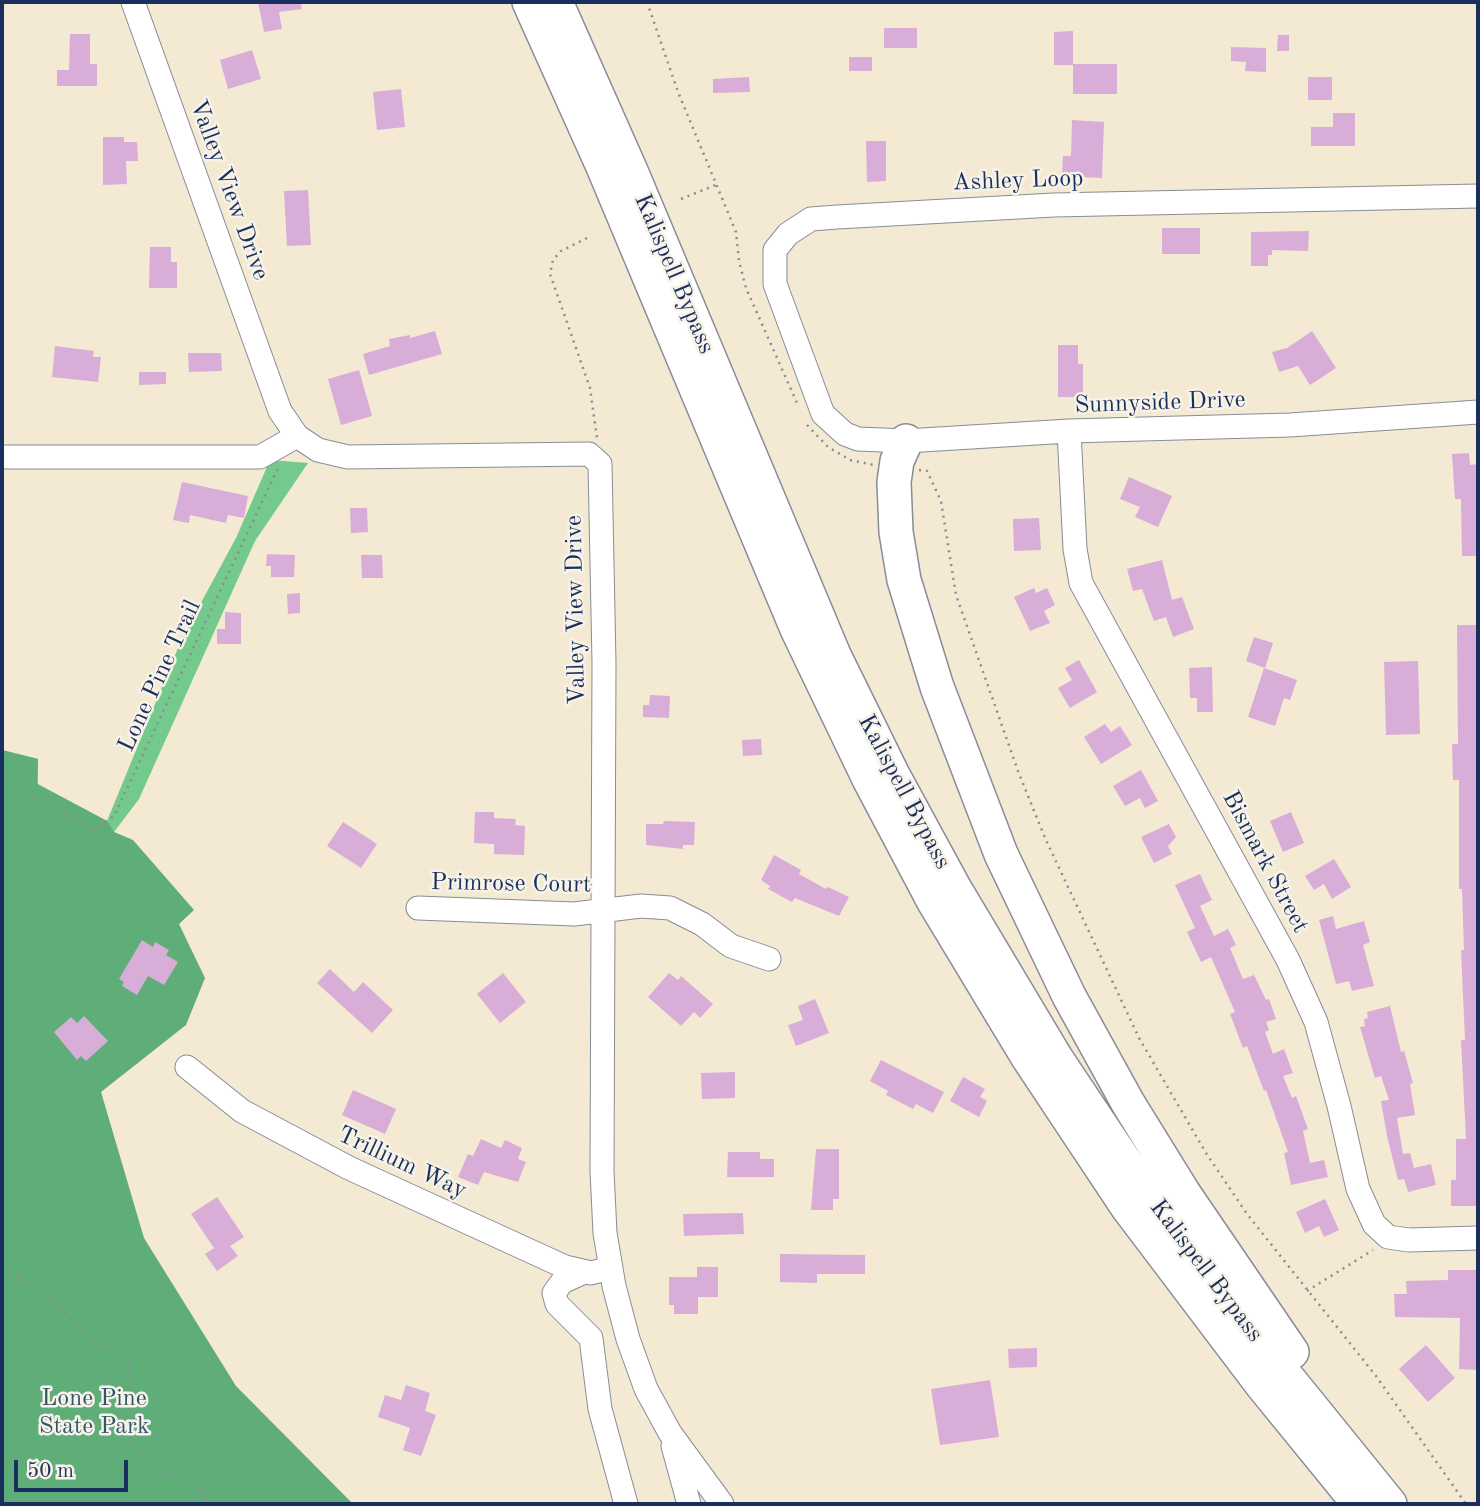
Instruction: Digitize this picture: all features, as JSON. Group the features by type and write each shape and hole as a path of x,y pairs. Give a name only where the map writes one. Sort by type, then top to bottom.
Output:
{"highway":[{"path":"518,2 571,92"},
{"name":"Kalispell Bypass","path":"529,2 571,92 797,629 869,779 934,902 1027,1056 1115,1190 1219,1331 1375,1499"},
{"name":"Kalispell Bypass","path":"556,2 631,171 818,619 892,773 955,889 1042,1036 1134,1175 1375,1499"},
{"path":"574,2 631,171"},
{"path":"901,454 896,532 909,603 960,748 1021,898 1086,1028 1155,1148 1331,1410 1375,1499"}],"street":[{"name":"Valley View Drive","path":"133,2 280,411 298,436 318,450 348,457 589,454 600,464 604,663 603,1191 610,1268 636,1365 670,1433 722,1504"},
{"name":"Ashley Loop","path":"845,434 823,414 775,284 775,250 788,234 811,219 1054,205 1478,196"},
{"name":"Sunnyside Drive","path":"845,434 901,454 1069,432 1290,425 1478,412"},
{"name":"Bismark Street","path":"1069,432 1075,549 1081,583 1288,961 1315,1022 1339,1106 1358,1189 1374,1224 1388,1237"},
{"path":"2,457 260,457 298,436"},
{"name":"Primrose Court","path":"418,908 604,912 641,906 670,908 702,924 731,946 769,959"},
{"name":"Trillium Way","path":"187,1067 242,1111 277,1132 349,1168 584,1272"},
{"path":"1388,1237 1409,1240 1478,1238"},
{"path":"610,1268 584,1272 562,1282 554,1293 557,1304 591,1338 600,1409 625,1504"},
{"path":"670,1433 689,1504"}],"path":[{"path":"647,2 678,92 736,232 739,261 746,288 798,406"},
{"path":"681,200 718,184"},
{"path":"587,238 561,251 553,260 550,274 590,388 600,464"},
{"path":"803,417 808,429 828,447 850,460 901,454 927,471 934,482 941,501 956,595 1013,758 1045,838 1139,1038 1213,1163 1247,1214 1376,1376 1466,1504"},
{"name":"Lone Pine Trail","path":"2,779 95,830 104,826 114,816 262,499 285,454 298,436"},
{"path":"1307,1291 1378,1247 1388,1237"},
{"path":"2,1273 36,1284 52,1297 96,1346 103,1348 108,1332 128,1355 133,1423 129,1440 132,1447 156,1470 193,1480 210,1504"}],"green space":[{"path":"270,460 308,463 255,541 139,799 114,832 56,1008 2,750 38,759 38,784 107,821 183,636 236,538"},
{"name":"Lone Pine State Park","path":"2,750 38,759 37,784 107,821 114,832 133,840 194,910 179,924 205,978 186,1025 101,1092 144,1238 236,1386 353,1504 2,1504"}],"building":[{"path":"258,2 301,2 302,9 279,12 282,29 264,32"},
{"path":"884,28 917,28 917,48 884,48"},
{"path":"1073,31 1073,64 1117,64 1117,94 1073,94 1073,65 1054,65 1054,32"},
{"path":"70,34 90,34 90,64 97,64 97,86 57,86 57,70 69,70"},
{"path":"1278,35 1289,35 1289,51 1277,51"},
{"path":"1231,47 1266,48 1266,72 1245,71 1246,62 1231,61"},
{"path":"252,50 261,79 228,89 220,60"},
{"path":"849,57 872,57 872,71 849,71"},
{"path":"749,77 750,92 713,93 713,79"},
{"path":"1308,77 1332,77 1332,100 1308,100"},
{"path":"401,89 405,127 377,130 373,92"},
{"path":"1333,113 1355,113 1355,146 1311,146 1311,127 1333,127"},
{"path":"1072,120 1104,122 1102,178 1062,176 1063,156 1071,156"},
{"path":"103,137 124,137 124,142 137,142 138,161 126,161 127,184 103,185"},
{"path":"866,141 886,141 886,181 867,182"},
{"path":"308,190 311,245 287,246 284,191"},
{"path":"1162,228 1200,228 1200,254 1162,254"},
{"path":"1309,231 1308,251 1272,250 1272,255 1268,255 1268,266 1251,266 1251,232"},
{"path":"150,247 171,247 171,262 177,262 177,288 149,288"},
{"path":"435,331 442,354 369,375 363,354 390,346 389,339 410,335 410,338"},
{"path":"1312,331 1336,368 1310,385 1298,366 1279,372 1272,352 1287,348"},
{"path":"1058,345 1078,345 1078,364 1083,364 1083,397 1058,397"},
{"path":"55,346 94,351 93,357 101,357 98,382 52,377"},
{"path":"188,353 221,353 222,371 189,372"},
{"path":"359,370 372,416 341,425 328,379"},
{"path":"139,372 166,372 166,384 139,385"},
{"path":"1469,453 1470,465 1477,464 1478,556 1462,556 1461,499 1455,499 1452,454"},
{"path":"1129,477 1172,496 1158,527 1135,517 1140,507 1120,499"},
{"path":"182,482 248,496 244,518 228,515 226,523 190,515 189,523 173,520"},
{"path":"350,508 367,508 368,532 351,533"},
{"path":"1039,518 1041,550 1014,551 1013,519"},
{"path":"267,554 295,555 294,577 271,577 271,566 266,566"},
{"path":"361,555 382,555 383,578 362,578"},
{"path":"1162,560 1172,600 1182,597 1194,629 1173,637 1166,617 1154,621 1142,589 1133,591 1127,569"},
{"path":"1034,588 1036,593 1047,588 1055,605 1044,611 1050,623 1030,631 1014,597"},
{"path":"300,593 300,613 288,614 287,594"},
{"path":"225,612 241,613 241,644 217,644 217,629 225,629"},
{"path":"1457,625 1478,625 1478,1206 1451,1206 1451,1180 1456,1180 1456,1139 1466,1139 1461,1040 1465,1040 1461,950 1464,950 1462,889 1459,889 1459,780 1453,780 1452,744 1458,744"},
{"path":"1254,637 1273,643 1265,668 1246,661"},
{"path":"1079,660 1097,692 1070,708 1058,688 1072,680 1065,668"},
{"path":"1418,661 1420,734 1386,735 1384,662"},
{"path":"1212,667 1213,712 1197,712 1197,698 1190,698 1189,668"},
{"path":"1264,668 1297,680 1290,700 1284,698 1275,726 1248,717"},
{"path":"650,695 670,696 669,718 643,717 643,705 649,705"},
{"path":"1105,724 1111,732 1120,726 1132,745 1101,764 1084,737"},
{"path":"761,739 762,755 743,756 742,740"},
{"path":"1141,770 1158,801 1145,808 1140,798 1125,806 1113,786"},
{"path":"475,812 494,812 494,818 516,819 515,825 525,826 524,855 494,854 494,844 474,843"},
{"path":"1291,812 1304,843 1283,852 1270,821"},
{"path":"664,821 695,822 694,845 683,845 683,849 646,845 646,824 663,824"},
{"path":"343,822 377,844 361,868 327,846"},
{"path":"1169,824 1176,837 1168,846 1172,854 1154,863 1141,837"},
{"path":"774,855 801,870 799,874 826,889 828,887 849,897 839,916 795,898 792,902 768,889 770,886 761,880"},
{"path":"1334,859 1351,887 1332,899 1324,884 1314,890 1305,876"},
{"path":"1200,874 1212,900 1200,906 1214,936 1228,929 1236,945 1230,948 1243,979 1254,975 1266,1000 1269,999 1276,1019 1266,1022 1269,1030 1265,1032 1273,1054 1284,1049 1293,1073 1283,1076 1292,1098 1296,1096 1308,1129 1303,1131 1310,1163 1324,1160 1328,1177 1291,1185 1284,1153 1288,1152 1266,1090 1264,1091 1247,1046 1243,1048 1230,1014 1235,1012 1211,957 1201,962 1187,932 1195,928 1175,885"},
{"path":"1333,916 1336,929 1364,921 1370,942 1363,945 1374,986 1352,991 1349,981 1336,984 1319,920"},
{"path":"142,940 153,947 155,942 169,950 166,955 178,962 164,985 148,976 137,995 122,986 124,982 119,979"},
{"path":"330,969 354,992 363,982 393,1010 372,1033 317,983"},
{"path":"503,973 526,1002 500,1023 477,994"},
{"path":"669,973 678,980 681,976 713,1004 700,1018 694,1012 681,1026 648,997"},
{"path":"815,999 829,1033 796,1046 788,1025 803,1020 798,1006"},
{"path":"1390,1006 1401,1052 1404,1051 1413,1083 1410,1084 1415,1115 1397,1118 1403,1154 1410,1153 1414,1168 1431,1164 1436,1185 1408,1192 1404,1179 1398,1180 1387,1136 1381,1101 1389,1100 1381,1076 1375,1078 1360,1027 1365,1026 1367,1012"},
{"path":"84,1016 108,1041 86,1061 81,1056 77,1060 54,1032 71,1017 77,1023"},
{"path":"881,1060 944,1092 933,1113 916,1104 913,1109 886,1095 888,1091 870,1081"},
{"path":"735,1072 735,1098 702,1099 701,1073"},
{"path":"963,1077 985,1089 980,1097 987,1101 979,1117 950,1101"},
{"path":"353,1090 396,1109 385,1134 342,1115"},
{"path":"481,1139 501,1148 505,1140 522,1148 518,1159 526,1162 518,1182 484,1172 478,1185 458,1177 468,1154 473,1156"},
{"path":"816,1149 839,1149 839,1199 833,1199 833,1210 811,1210"},
{"path":"728,1152 760,1152 760,1159 774,1159 774,1177 727,1177"},
{"path":"217,1197 244,1237 230,1246 238,1256 217,1271 205,1254 214,1248 191,1214"},
{"path":"1325,1199 1339,1230 1324,1237 1319,1226 1305,1233 1296,1212"},
{"path":"743,1213 744,1234 684,1236 683,1214"},
{"path":"780,1254 865,1255 865,1274 817,1274 817,1283 780,1282"},
{"path":"697,1267 718,1267 718,1297 698,1297 698,1314 674,1314 674,1305 669,1305 669,1277 697,1277"},
{"path":"1448,1270 1478,1270 1478,1370 1459,1369 1460,1318 1395,1317 1394,1294 1407,1294 1406,1281 1448,1280"},
{"path":"1426,1345 1455,1378 1428,1402 1399,1369"},
{"path":"1037,1348 1037,1367 1009,1368 1008,1349"},
{"path":"990,1380 999,1437 940,1445 931,1389"},
{"path":"406,1385 430,1393 425,1411 436,1415 421,1456 403,1450 410,1428 378,1417 385,1395 401,1400"}]}
